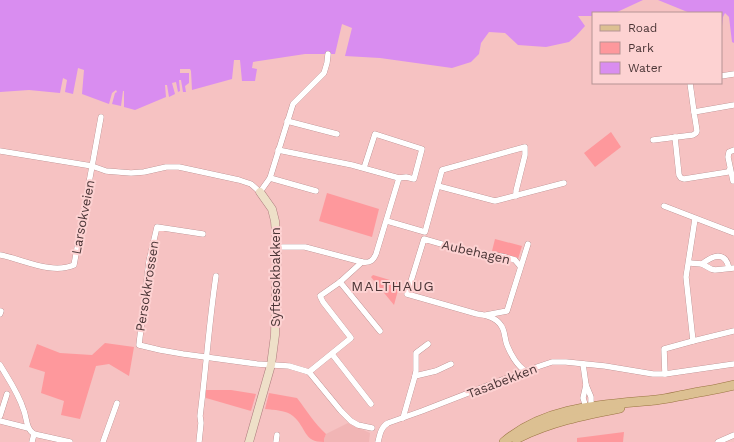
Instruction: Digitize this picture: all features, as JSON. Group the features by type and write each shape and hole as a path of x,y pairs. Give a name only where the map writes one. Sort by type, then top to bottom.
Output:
{"main road":[{"path":"504,442 520,430 556,414 656,400 734,385"},
{"path":"511,442 588,409"}],"street":[{"path":"260,192 270,178 293,104 324,73 328,63 328,54"},
{"path":"722,76 734,74"},
{"path":"653,140 693,135 696,133 690,84"},
{"path":"694,112 734,105"},
{"name":"Larsokveien","path":"0,255 52,268 64,268 74,265 101,117"},
{"path":"287,121 337,134"},
{"path":"278,150 364,168 399,178 406,177 414,179 422,149 375,134 364,168"},
{"path":"675,137 679,175 681,178 684,179 728,172 730,169"},
{"path":"516,196 525,155 525,146 442,170 438,186 495,201 516,196 564,182"},
{"path":"733,181 730,169 729,152 734,150"},
{"name":"Syftesokbakken","path":"0,151 92,166 106,171 131,173 166,167 179,167 239,180 250,184 260,192 270,204 274,215 277,247 276,335 271,365 250,442"},
{"path":"270,178 316,191"},
{"path":"277,247 305,247 367,263 374,259 387,221 399,178"},
{"name":"Aubehagen","path":"387,221 425,232 438,186"},
{"path":"664,206 734,233"},
{"path":"693,340 686,277 690,262 695,219"},
{"name":"Persokkrossen","path":"203,234 157,227 149,261 139,345 148,348 208,357 289,366 309,372"},
{"name":"Aubehagen","path":"520,266 515,260 495,254 483,256 424,239 407,294 462,310 486,315 496,320 501,325 510,351 517,364 525,371"},
{"name":"Aubehagen","path":"486,315 507,311 528,244"},
{"path":"690,262 702,264 715,270 731,268 724,258 719,256 713,256 702,264"},
{"path":"362,262 340,282 320,296 351,338 309,372 351,421 358,425 372,428"},
{"path":"199,442 201,423 200,416 208,357 211,310 216,276"},
{"path":"340,282 380,331"},
{"path":"665,374 664,349 693,340 734,331"},
{"path":"403,418 416,371 416,353 428,344"},
{"path":"332,354 371,404"},
{"name":"Tasabekken","path":"378,442 384,425 552,362 605,366 653,374 665,374 734,364"},
{"path":"415,376 436,371 451,364"},
{"path":"583,364 586,385 589,390 588,409"},
{"path":"0,365 12,384 22,405 28,422 28,428"},
{"path":"0,416 7,394"},
{"path":"103,442 117,403"},
{"path":"0,421 28,428 34,434 70,442"},
{"path":"32,442 34,434"},
{"path":"276,442 277,435"},
{"path":"718,442 734,435"}],"shaded area":[{"path":"348,423 370,433 369,442 324,442 326,434"}],"green space":[{"path":"611,132 621,147 595,167 584,153"},
{"path":"327,193 379,209 372,237 319,221"},
{"path":"495,239 522,246 518,259 492,251"},
{"path":"373,275 400,283 394,305 371,277"},
{"path":"105,343 134,347 129,376 109,364 96,366 80,419 61,415 64,401 41,393 45,372 29,367 37,344 60,353 92,355"},
{"path":"206,390 231,390 256,394 251,411 206,398"},
{"path":"269,393 297,398 326,434 324,442 312,440 290,414 265,409"},
{"path":"624,432 623,442 577,442 577,438"}],"water":[{"path":"0,0 643,0 617,12 592,12 592,16 578,16 585,26 576,36 569,42 546,47 518,45 505,33 489,32 481,43 479,54 471,62 452,68 380,58 345,56 352,28 342,24 335,54 305,54 253,62 252,68 257,69 255,81 242,81 240,60 234,60 232,79 192,90 190,69 180,69 180,73 189,73 189,83 185,86 186,92 183,92 181,80 179,80 180,91 178,92 176,82 172,83 175,94 169,97 167,85 165,85 166,97 135,110 124,107 124,91 121,106 112,104 115,93 117,92 116,90 112,93 109,104 82,94 84,70 78,68 73,94 65,92 67,80 63,78 60,93 29,90 0,92"},
{"path":"658,0 734,0 734,43 732,42 729,17 725,13 722,26 722,12 688,12"}],"district":[{"name":"MALTHAUG","path":"393,286"}]}
